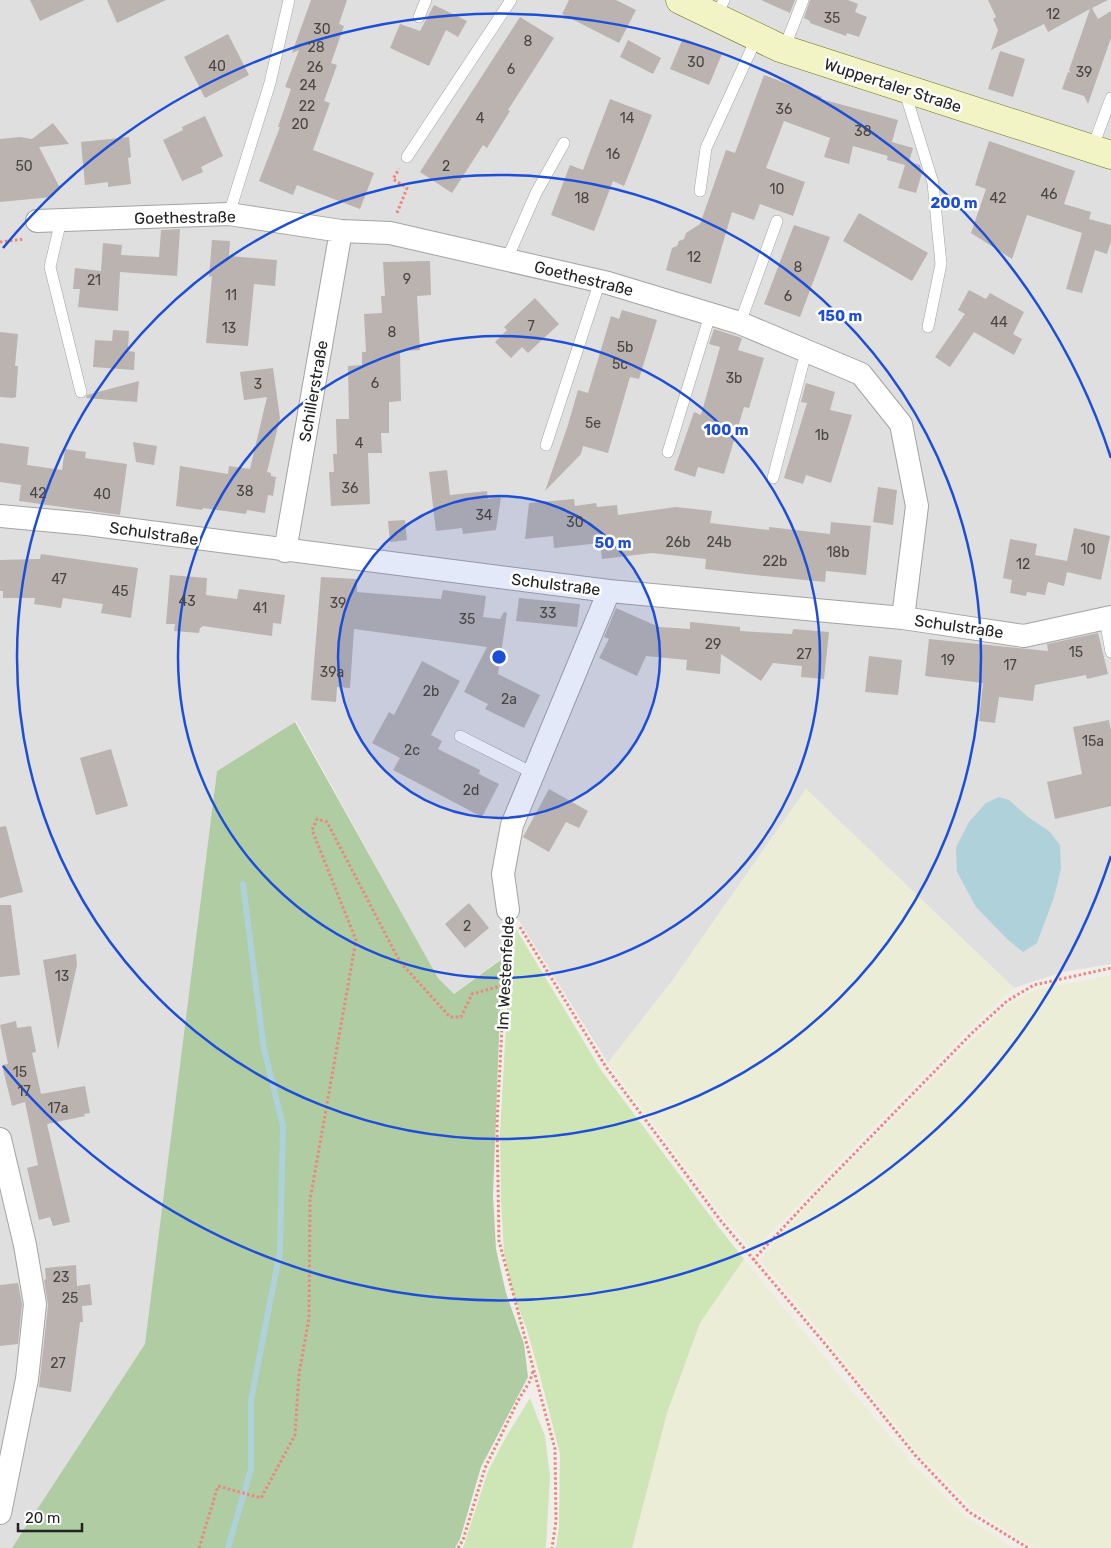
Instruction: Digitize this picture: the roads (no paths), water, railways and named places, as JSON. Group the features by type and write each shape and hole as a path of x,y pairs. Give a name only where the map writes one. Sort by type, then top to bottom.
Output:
{"main road":[{"name":"Wuppertaler Straße","path":"680,0 720,9 757,37 784,49 1102,152"}],"street":[{"name":"Goethestraße","path":"36,221 229,214 341,231 390,233 600,281 740,323 861,374 901,424 917,506 903,618"},
{"name":"Schillerstraße","path":"285,551 341,231"},
{"name":"Schulstraße","path":"0,516 93,525 609,591 903,618 1024,636 1108,618"},
{"name":"Im Westenfelde","path":"508,910 503,874 512,825 609,591"},
{"path":"0,1139 25,1245 35,1304 27,1378 5,1465 0,1513"}],"lane":[{"path":"229,214 270,83 289,0"},
{"path":"419,18 426,0"},
{"path":"406,157 511,0"},
{"path":"784,49 804,0"},
{"path":"700,191 706,148 757,37"},
{"path":"904,88 933,183 941,264 928,327"},
{"path":"1102,152 1111,98"},
{"path":"507,260 536,193 564,143"},
{"path":"61,220 50,266 82,392"},
{"path":"740,323 777,221"},
{"path":"546,445 600,281"},
{"path":"668,452 710,314"},
{"path":"773,478 806,352"},
{"path":"1108,618 1111,652"},
{"path":"460,736 534,773"}],"water":[{"path":"999,797 1009,800 1028,817 1049,831 1060,845 1061,869 1054,897 1037,943 1023,952 1006,938 976,907 957,872 956,847 969,822 986,803"}],"waterway":[{"path":"228,1548 251,1469 251,1400 280,1251 283,1126 264,1049 243,884"}]}
